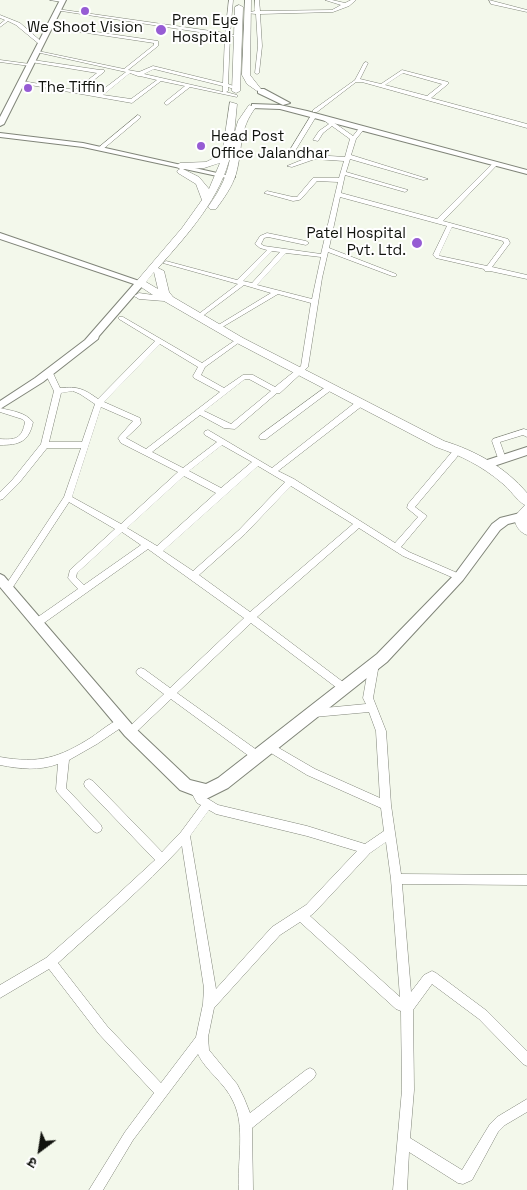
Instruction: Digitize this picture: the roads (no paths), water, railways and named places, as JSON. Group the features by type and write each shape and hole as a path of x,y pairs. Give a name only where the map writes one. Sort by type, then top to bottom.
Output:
{"main road":[{"path":"143,285 162,267 222,196 229,180 243,118 261,100 259,90 250,82 246,74 248,0"},
{"path":"143,285 207,201 219,178 226,155 235,95 237,36 235,1"},
{"path":"235,95 247,87 259,90"},
{"path":"235,95 242,108 254,107"},
{"path":"181,169 213,163 226,155"},
{"path":"181,169 200,182 205,189 207,201"},
{"path":"162,267 173,303"},
{"path":"143,285 238,340 359,404 485,465 511,484 525,509 521,523 527,530"},
{"path":"139,296 152,296 173,303"},
{"path":"440,444 454,455 480,468 500,483 514,495 525,509"}],"street":[{"path":"0,122 22,83 63,1 52,0"},
{"path":"225,0 235,1 228,35 225,94"},
{"path":"257,0 260,46 257,73"},
{"path":"327,0 347,5"},
{"path":"248,13 329,12 354,0"},
{"path":"491,0 493,3 527,11"},
{"path":"57,10 237,36"},
{"path":"0,16 18,24 42,43"},
{"path":"0,26 8,19"},
{"path":"49,26 156,42 156,45 127,72 99,95"},
{"path":"38,52 109,66 159,80 235,95"},
{"path":"0,61 100,72"},
{"path":"293,150 315,113 357,80 366,63"},
{"path":"77,91 109,66"},
{"path":"138,75 152,67 224,86 235,95"},
{"path":"382,85 402,72 446,83 428,98"},
{"path":"22,83 134,100 159,80"},
{"path":"357,80 382,85 527,126"},
{"path":"167,103 189,86"},
{"path":"259,90 286,103 315,113 527,170"},
{"path":"254,107 280,107 315,113 353,139"},
{"path":"100,149 138,117"},
{"path":"324,118 494,164 527,170"},
{"path":"316,140 321,132 332,124"},
{"path":"200,412 226,426 232,427 300,372 307,362 315,302 337,194 353,139 362,128"},
{"path":"0,135 53,140 100,149 229,180"},
{"path":"0,140 26,137"},
{"path":"290,166 314,157 347,157 425,179"},
{"path":"438,222 494,164"},
{"path":"343,173 405,190"},
{"path":"267,193 296,199 300,197 315,179 341,180"},
{"path":"337,194 506,240 507,243 487,270"},
{"path":"450,225 436,255 487,270 527,277"},
{"path":"0,236 143,285"},
{"path":"306,243 264,236 259,245 284,251 326,252 394,275"},
{"path":"198,317 241,282 271,249"},
{"path":"253,286 284,251"},
{"path":"162,267 241,282 315,302"},
{"path":"0,408 121,318 139,296 143,285"},
{"path":"89,341 143,285"},
{"path":"217,328 277,292"},
{"path":"121,318 202,366"},
{"path":"160,340 99,403 68,498 4,584 126,727 185,785 195,790 208,791 223,783 314,714 374,664 459,577 500,524 525,509"},
{"path":"224,391 197,376 202,366 238,340"},
{"path":"0,497 16,481 45,445 58,390 48,372"},
{"path":"146,452 243,377 247,376 277,391"},
{"path":"263,437 330,388"},
{"path":"58,390 79,390 99,403 137,420 137,423 123,436 122,440 222,492"},
{"path":"273,471 359,404"},
{"path":"0,408 26,417 29,422 22,440 15,443 0,442"},
{"path":"502,460 496,441 524,432 527,434"},
{"path":"208,433 291,481 412,558 459,577"},
{"path":"84,590 72,578 73,572 184,471 221,442"},
{"path":"45,445 85,445"},
{"path":"485,465 527,452"},
{"path":"396,547 424,516 411,508 411,506 454,455"},
{"path":"157,551 256,462"},
{"path":"193,576 242,532 291,481"},
{"path":"68,498 147,544 251,617 344,688"},
{"path":"0,761 29,766 64,758 126,727 172,694 251,617 359,523"},
{"path":"38,622 147,544"},
{"path":"374,664 368,698 381,730 386,805 396,879 407,1008 408,1082 400,1190"},
{"path":"141,672 257,756"},
{"path":"314,714 371,708"},
{"path":"269,747 311,772 386,805"},
{"path":"64,758 61,789 97,828"},
{"path":"90,784 162,860"},
{"path":"195,790 207,805 216,809 307,831 366,849"},
{"path":"0,992 50,962 109,910 162,860 185,835 207,805"},
{"path":"210,1004 276,931 302,915 317,902 366,849 390,833"},
{"path":"96,1190 128,1136 201,1040 210,1004 210,988 185,835"},
{"path":"396,879 527,880"},
{"path":"302,915 396,1003 407,1008"},
{"path":"50,962 103,1030 161,1092"},
{"path":"407,1008 428,979 432,977 483,1015 527,1060"},
{"path":"201,1040 204,1053 240,1100 245,1125 246,1190"},
{"path":"245,1125 310,1074"},
{"path":"403,1141 463,1178 467,1175 500,1121 527,1105"}],"place":[{"name":"We Shoot Vision","path":"85,11"},
{"name":"Prem Eye Hospital","path":"161,30"},
{"name":"The Tiffin","path":"28,88"},
{"name":"Head Post Office Jalandhar","path":"201,146"},
{"name":"Patel Hospital Pvt. Ltd.","path":"417,243"}]}
